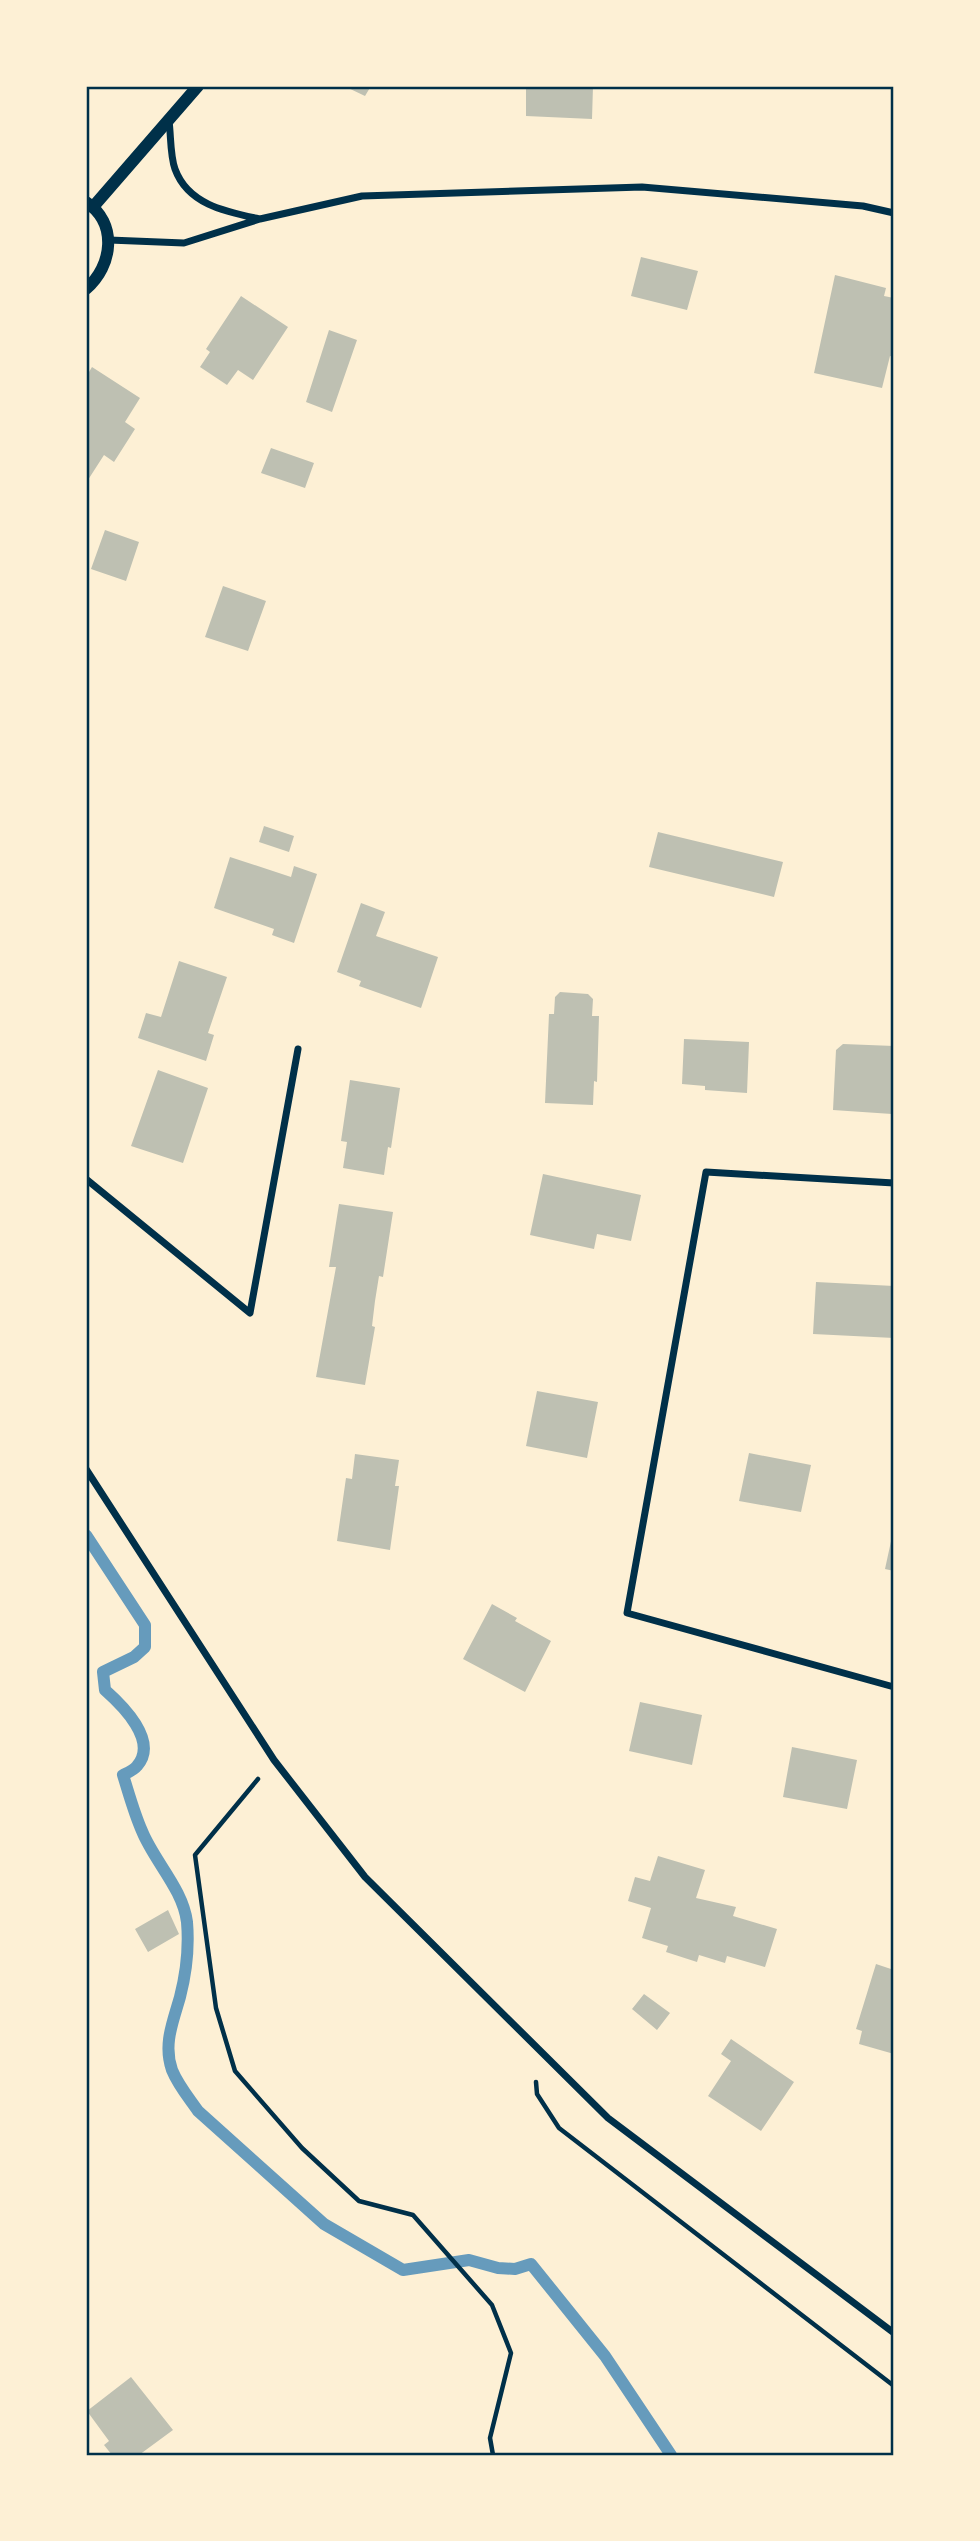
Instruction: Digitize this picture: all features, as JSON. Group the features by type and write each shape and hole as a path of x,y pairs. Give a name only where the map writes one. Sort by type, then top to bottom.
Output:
{"street":[{"path":"86,289 96,281 107,262 109,240 104,223 89,204 169,121 198,86"},
{"path":"169,121 175,169 191,194 219,211 260,219"},
{"path":"109,240 184,243 260,219 362,196 642,187 863,206 894,213"},
{"path":"86,1179 250,1313 298,1049"},
{"path":"894,1183 706,1172 626,1613 894,1687"},
{"path":"86,1469 274,1760 365,1877 608,2118 894,2333"}],"path":[{"path":"274,1760 195,1855 216,2008 235,2071 302,2148 359,2201 412,2215 492,2305 511,2353 490,2438 493,2455"},
{"path":"535,2046 537,2094 559,2128 894,2386"}],"building":[{"path":"344,86 371,86 365,96"},
{"path":"526,86 593,86 592,119 526,116"},
{"path":"641,257 698,271 687,310 631,296"},
{"path":"835,275 886,288 884,296 894,298 894,357 890,356 882,388 814,373"},
{"path":"241,296 288,327 253,380 238,370 227,385 200,367 210,352 206,349"},
{"path":"329,330 357,340 332,412 306,402"},
{"path":"92,367 140,398 125,422 135,429 114,462 104,455 86,483 86,377"},
{"path":"271,448 314,463 305,488 261,473"},
{"path":"105,530 139,542 126,581 91,569"},
{"path":"223,586 266,601 248,651 205,637"},
{"path":"264,826 294,836 289,852 259,842"},
{"path":"658,832 783,862 774,897 649,867"},
{"path":"230,857 291,877 294,866 317,874 294,943 272,935 274,929 214,908"},
{"path":"361,903 385,912 376,936 438,957 421,1008 359,986 361,981 337,972"},
{"path":"179,961 227,977 208,1033 214,1035 206,1061 138,1038 146,1013 161,1017"},
{"path":"560,992 588,994 593,999 592,1016 599,1016 597,1082 594,1081 593,1105 545,1103 549,1014 554,1014 555,997"},
{"path":"684,1039 749,1042 747,1093 705,1090 705,1086 682,1084"},
{"path":"843,1044 894,1046 892,1114 833,1110 836,1050"},
{"path":"158,1070 208,1088 183,1163 131,1146"},
{"path":"350,1080 400,1088 384,1175 343,1168 347,1142 341,1141"},
{"path":"543,1174 641,1195 631,1241 597,1234 594,1249 530,1235"},
{"path":"339,1204 393,1212 383,1277 379,1276 372,1326 375,1327 365,1385 316,1377 336,1267 329,1267"},
{"path":"816,1282 894,1286 894,1338 813,1334"},
{"path":"537,1391 598,1402 587,1458 526,1446"},
{"path":"749,1453 811,1465 801,1512 739,1501"},
{"path":"355,1454 399,1460 395,1486 399,1486 390,1550 337,1541 346,1478 352,1479"},
{"path":"894,1532 894,1571 885,1569"},
{"path":"492,1604 517,1618 515,1621 551,1641 525,1692 463,1659"},
{"path":"640,1702 702,1715 692,1765 629,1751"},
{"path":"792,1747 857,1760 847,1809 783,1797"},
{"path":"658,1856 705,1870 696,1898 736,1907 733,1916 777,1929 765,1967 727,1956 725,1963 699,1955 697,1962 666,1952 668,1946 642,1938 651,1908 628,1901 635,1877 650,1881"},
{"path":"168,1910 179,1934 148,1952 135,1929"},
{"path":"876,1964 894,1970 894,2054 859,2044 862,2031 856,2029"},
{"path":"644,1994 670,2013 657,2030 632,2009"},
{"path":"731,2039 794,2082 761,2131 708,2096 731,2061 721,2054"},
{"path":"131,2377 173,2430 139,2455 112,2455 104,2445 109,2441 87,2411"}],"waterway":[{"path":"86,1535 145,1625 145,1647 134,1657 103,1672 105,1690 128,1714 141,1735 143,1756 136,1767 123,1775 142,1831 180,1898 187,1922 185,1969 168,2051 172,2070 180,2086 198,2111 324,2224 403,2270 469,2260 498,2268 515,2269 531,2264 605,2356 671,2455"}]}
